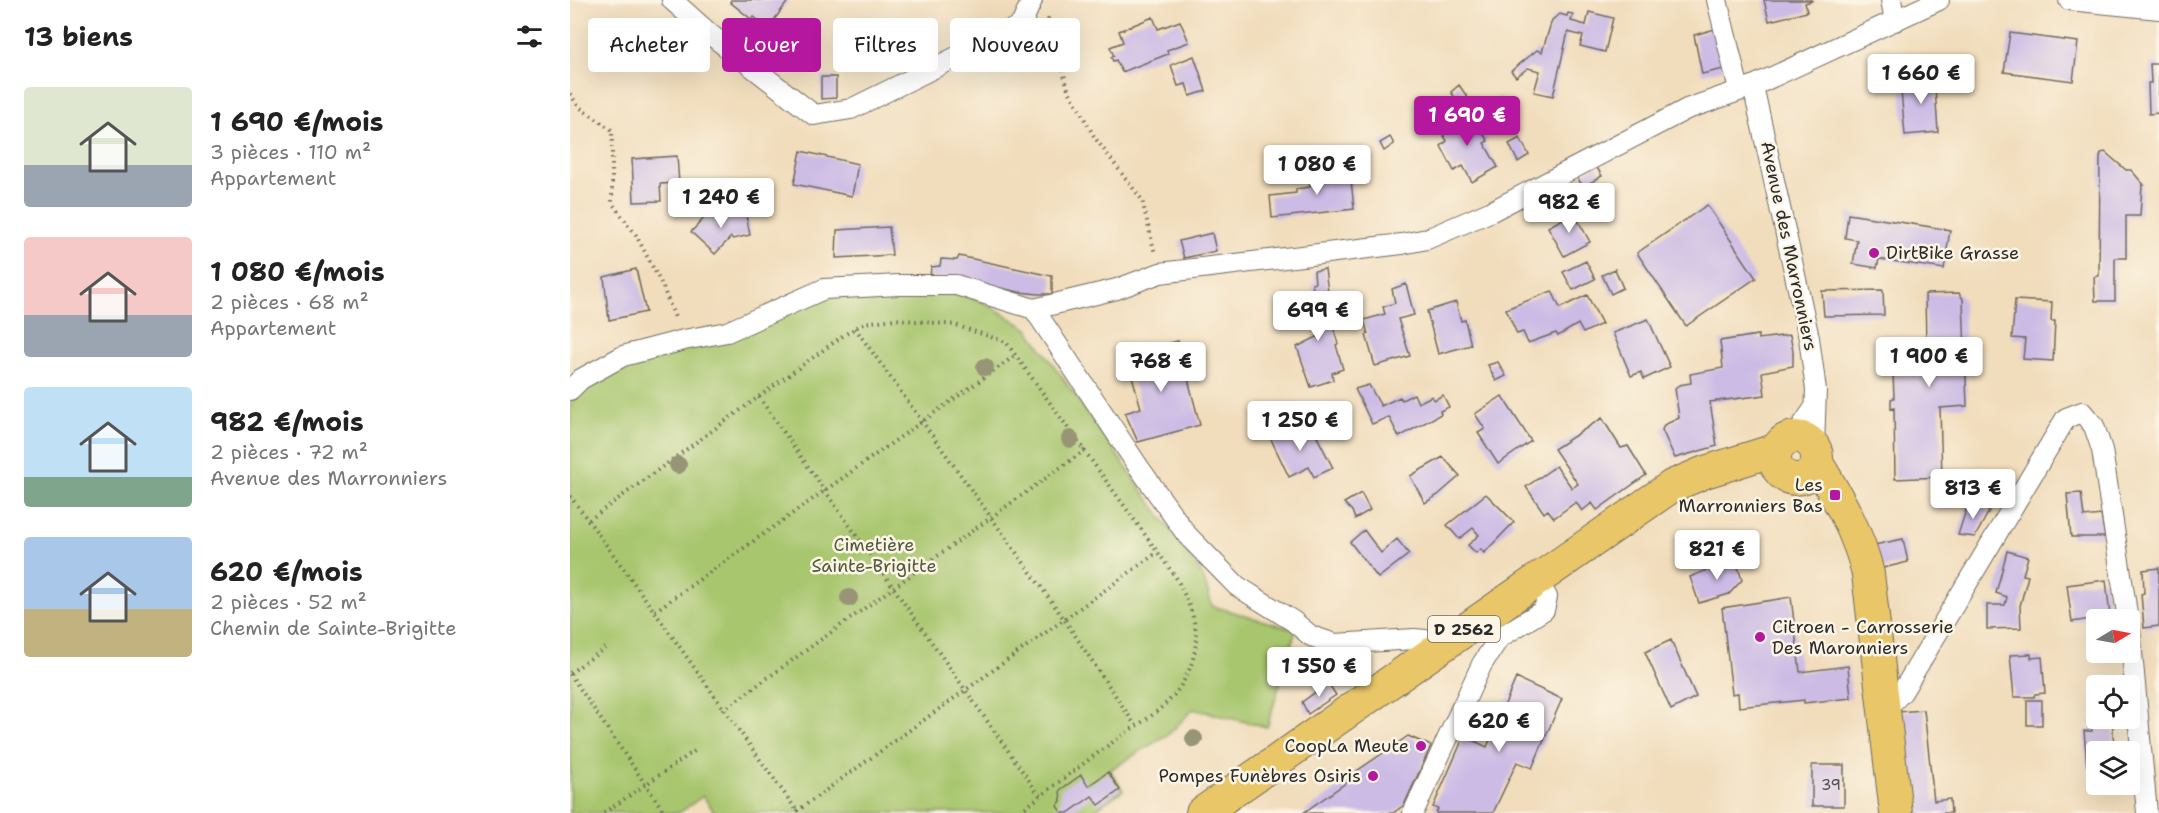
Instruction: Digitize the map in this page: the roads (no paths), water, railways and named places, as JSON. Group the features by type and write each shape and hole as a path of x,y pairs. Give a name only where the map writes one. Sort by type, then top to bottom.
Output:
{"main road":[{"name":"D 2562","path":"1203,813 1672,486 1696,475 1734,464 1797,458 1824,493 1843,510 1863,550 1868,574 1896,813"}],"street":[{"path":"672,0 711,35 814,115 851,109 1021,26 1039,6"},
{"name":"Avenue des Marronniers","path":"1717,0 1746,88 1809,338 1816,390 1815,407 1797,458"},
{"path":"1891,0 1895,21"},
{"path":"570,390 580,379 623,356 684,340 727,332 824,289 956,285 1034,309 1117,289 1160,273 1402,244 1427,238 1492,211 1687,108 1746,88 1939,0"},
{"path":"2069,0 2159,9"},
{"path":"1034,309 1138,466 1187,535 1237,586 1293,621 1311,636 1335,644 1414,639 1426,640 1438,647"},
{"path":"1884,711 1902,692 2066,418 2082,412 2094,426 2102,450 2126,609"},
{"path":"1413,813 1482,664 1499,638 1544,610 1547,597 1536,579"},
{"path":"2133,663 2147,813"}],"place":[{"name":"DirtBike Grasse","path":"1874,253"},
{"name":"Les Marronniers Bas","path":"1835,495"},
{"name":"Citroen - Carrosserie Des Maronniers","path":"1760,637"},
{"name":"CoopLa Meute","path":"1421,746"},
{"name":"Pompes Funèbres Osiris","path":"1373,776"}],"park label":[{"name":"Cimetière Sainte-Brigitte","path":"874,555"}]}
